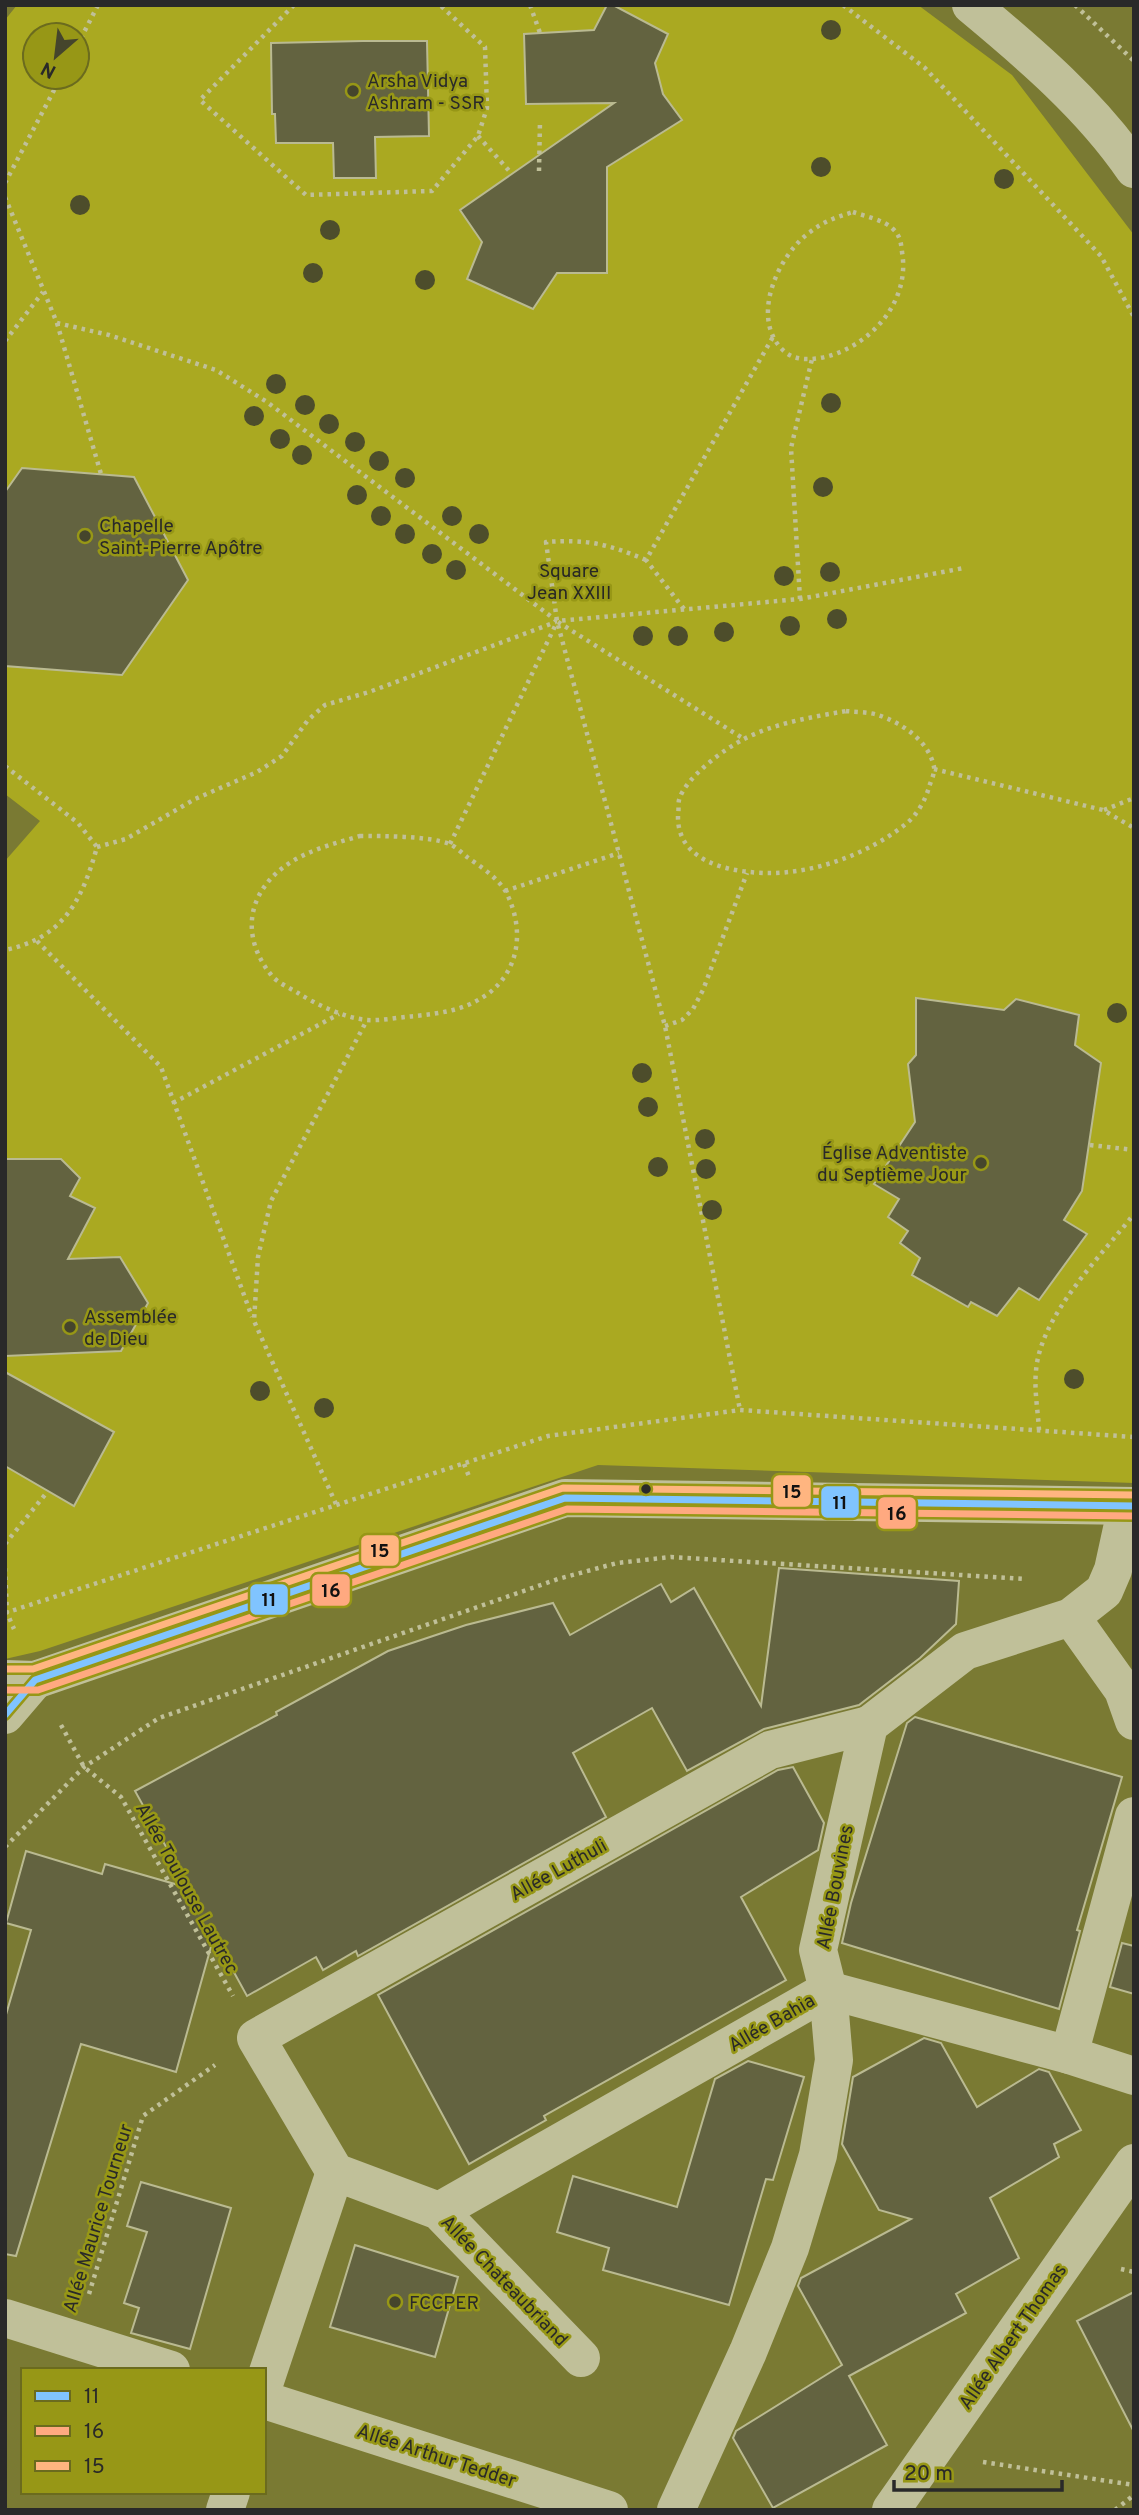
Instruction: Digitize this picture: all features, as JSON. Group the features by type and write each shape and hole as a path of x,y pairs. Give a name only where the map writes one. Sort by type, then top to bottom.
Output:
{"street":[{"path":"971,5 1021,46 1112,138 1134,169"},
{"path":"5,1715 20,1679 565,1498 1131,1506 1113,1570 1104,1591 1072,1617 965,1651 869,1725"},
{"path":"1072,1617 1123,1690 1134,1721"},
{"name":"Allée Bouvines","path":"676,2510 748,2352 790,2248 814,2168 834,2060 828,1990 818,1950 869,1725"},
{"name":"Allée Luthuli","path":"256,2038 770,1750 869,1725"},
{"path":"1069,2055 1134,1816"},
{"name":"Allée Bahia","path":"439,2211 828,1990 1069,2055 1134,2076"},
{"path":"256,2038 335,2172 266,2378"},
{"name":"Allée Albert Thomas","path":"891,2510 1134,2163"},
{"name":"Allée Chateaubriand","path":"335,2172 439,2211 581,2358"},
{"path":"5,2318 165,2368"},
{"name":"Allée Arthur Tedder","path":"266,2401 609,2510"}],"path":[{"path":"90,21 98,5"},
{"path":"294,5 200,100 306,195 432,191 478,135 486,108 485,47 440,5"},
{"path":"530,5 540,33"},
{"path":"843,5 925,68 953,97 1101,256 1134,317"},
{"path":"1075,5 1134,61"},
{"path":"5,183 54,91"},
{"path":"540,121 540,171"},
{"path":"478,135 512,174"},
{"path":"5,197 57,323 101,474"},
{"path":"853,212 891,226 900,237 905,265 901,289 888,312 867,337 839,354 796,359 783,351 774,335 770,329 767,309 770,293 778,272 807,233 829,219 853,212"},
{"path":"5,341 44,291"},
{"path":"57,323 109,335 216,370 267,402 557,621 744,739"},
{"path":"646,560 774,335"},
{"path":"800,600 791,448 812,359"},
{"path":"684,610 646,560 610,545 576,540 546,541 557,621 665,1026 740,1410"},
{"path":"97,847 126,839 195,799 257,772 282,756 308,720 325,705 369,692 557,621 800,600 964,568"},
{"path":"450,844 557,621"},
{"path":"846,711 877,714 926,744 934,769 926,797 909,821 876,843 837,861 793,873 747,873 713,865 689,850 678,827 679,799 694,777 718,756 744,739 792,721 846,711"},
{"path":"5,766 78,823 97,847"},
{"path":"934,769 1103,810 1134,828"},
{"path":"1103,810 1134,798"},
{"path":"360,836 407,837 450,844 481,866 505,891 516,918 519,942 512,963 499,985 478,1001 453,1012 367,1020 340,1013 305,998 273,977 253,944 250,922 256,903 270,881 290,863 323,847 360,836"},
{"path":"5,950 37,941 49,933 75,905 97,847"},
{"path":"505,891 619,853"},
{"path":"665,1026 682,1020 703,990 747,873"},
{"path":"37,941 161,1067 254,1321 336,1504"},
{"path":"173,1103 340,1013"},
{"path":"254,1321 258,1257 271,1201 367,1020"},
{"path":"1090,1145 1134,1150"},
{"path":"1039,1430 1036,1370 1045,1336 1061,1306 1134,1214"},
{"path":"5,1544 48,1491"},
{"path":"5,1847 84,1767 159,1718 558,1579 617,1563 671,1557 1107,1584"},
{"name":"Allée Toulouse Lautrec","path":"5,1568 7,1613 20,1679 84,1767 121,1797 256,2038"},
{"name":"Allée Maurice Tourneur","path":"76,2339 137,2128 143,2116 152,2107 256,2038"},
{"path":"930,2454 1134,2486"},
{"path":"1115,2510 1134,2496"}],"green space":[{"name":"Square Jean XXIII","path":"17,5 918,5 1012,75 1134,235 1134,1483 598,1465 40,1651 5,1659 5,861 40,821 5,794 5,20"}],"building":[{"path":"607,5 613,5 668,34 655,63 663,94 682,120 607,167 607,273 557,273 533,309 467,279 482,242 460,210 614,103 526,104 524,34 594,30"},
{"name":"Arsha Vidya Ashram - SSR","path":"427,41 429,136 375,137 376,178 334,178 333,143 276,143 275,114 272,114 271,43"},
{"name":"Chapelle Saint-Pierre Apôtre","path":"22,468 134,477 188,580 122,675 5,666 5,492"},
{"name":"Église Adventiste du Septième Jour","path":"916,998 1004,1010 1016,999 1079,1015 1075,1045 1101,1063 1082,1191 1064,1220 1087,1234 1039,1300 1019,1288 997,1316 971,1302 968,1307 912,1275 920,1258 900,1243 908,1231 888,1217 899,1199 874,1184 915,1122 908,1064 916,1055"},
{"name":"Assemblée de Dieu","path":"5,1159 61,1159 80,1178 70,1196 95,1208 68,1259 120,1257 148,1303 121,1351 5,1356"},
{"path":"5,1372 114,1432 74,1506 5,1466"},
{"path":"779,1568 959,1581 956,1624 920,1658 859,1705 764,1729 687,1771 652,1708 573,1753 606,1817 358,1956 356,1951 323,1970 316,1957 247,1996 214,1936 176,2072 81,2044 16,2256 5,2254 5,2018 31,1930 6,1923 26,1851 102,1874 105,1864 189,1888 135,1791 277,1715 276,1712 388,1651 466,1625 553,1603 570,1635 661,1584 671,1602 694,1588 761,1706"},
{"path":"915,1717 1122,1777 1077,1930 1080,1931 1059,2009 842,1943 851,1903 907,1723"},
{"path":"793,1767 824,1823 818,1850 741,1897 786,1980 544,2116 546,2120 469,2164 378,1995 778,1770"},
{"path":"1122,1943 1134,1946 1134,1994 1110,1987"},
{"path":"924,2038 941,2043 977,2107 1039,2069 1049,2072 1081,2130 1054,2144 1059,2157 990,2198 1019,2258 956,2294 966,2313 849,2376 887,2445 773,2508 733,2438 736,2431 842,2365 798,2286 801,2278 911,2219 879,2210 842,2144 853,2077"},
{"path":"748,2061 804,2077 773,2180 766,2179 729,2305 603,2270 609,2248 557,2232 573,2176 677,2207 715,2079"},
{"path":"141,2182 231,2208 190,2349 131,2333 139,2308 124,2303 147,2232 127,2226"},
{"name":"FCCPER","path":"355,2245 458,2277 435,2357 330,2327"},
{"path":"1134,2292 1134,2432 1077,2321"}],"transit line":[{"name":"15","path":"5,1669 33,1669 563,1488 1134,1495"},
{"name":"11","path":"5,1715 35,1680 565,1498 1134,1506"},
{"name":"16","path":"5,1690 38,1690 567,1509 1134,1516"}],"place":[{"name":"Arsha Vidya Ashram - SSR","path":"353,91"},
{"name":"Chapelle Saint-Pierre Apôtre","path":"85,536"},
{"name":"Église Adventiste du Septième Jour","path":"981,1163"},
{"name":"Assemblée de Dieu","path":"70,1327"},
{"name":"FCCPER","path":"395,2302"}]}
